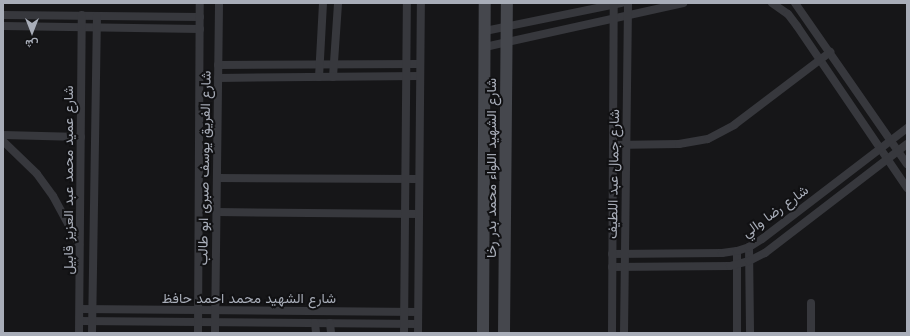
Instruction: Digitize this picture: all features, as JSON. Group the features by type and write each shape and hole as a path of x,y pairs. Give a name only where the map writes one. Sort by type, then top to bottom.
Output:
{"street":[{"name":"شارع الفريق يوسف صبرى ابو طالب","path":"198,333 200,3"},
{"name":"شارع الفريق يوسف صبرى ابو طالب","path":"216,333 219,3"},
{"path":"319,77 323,3"},
{"path":"333,77 338,3"},
{"path":"404,333 407,3"},
{"path":"418,333 421,3"},
{"name":"شارع الشهيد اللواء محمد بدر رخا","path":"483,333 485,3"},
{"name":"شارع الشهيد اللواء محمد بدر رخا","path":"504,333 507,3"},
{"path":"628,3 628,16"},
{"path":"485,47 683,3"},
{"path":"772,3 788,14 886,160 907,188"},
{"path":"795,3 907,164"},
{"path":"485,31 617,4 614,19"},
{"path":"3,15 200,17"},
{"name":"شارع عميد محمد عبد العزيز قابيل","path":"79,333 82,15"},
{"name":"شارع عميد محمد عبد العزيز قابيل","path":"92,333 97,16"},
{"name":"شارع جمال عبد اللطيف","path":"624,333 628,16"},
{"name":"شارع جمال عبد اللطيف","path":"612,333 614,19"},
{"path":"3,26 200,29"},
{"path":"613,145 679,144 708,139 734,125 830,52"},
{"path":"218,65 420,64"},
{"path":"218,78 420,76"},
{"name":"شارع رضا والي","path":"612,254 737,251 749,247 762,239 907,128"},
{"path":"3,135 81,137"},
{"path":"3,141 37,174 53,196 80,245"},
{"name":"شارع رضا والي","path":"612,266 737,265 749,261 765,253 907,144"},
{"path":"81,165 94,165"},
{"path":"217,178 420,179"},
{"path":"217,212 419,214"},
{"path":"749,247 750,333"},
{"path":"737,251 737,333"},
{"path":"811,303 811,333"},
{"name":"شارع الشهيد محمد احمد حافظ","path":"80,309 418,312"},
{"name":"شارع الشهيد محمد احمد حافظ","path":"80,321 418,324"},
{"path":"315,323 316,333"},
{"path":"330,323 330,333"}]}
